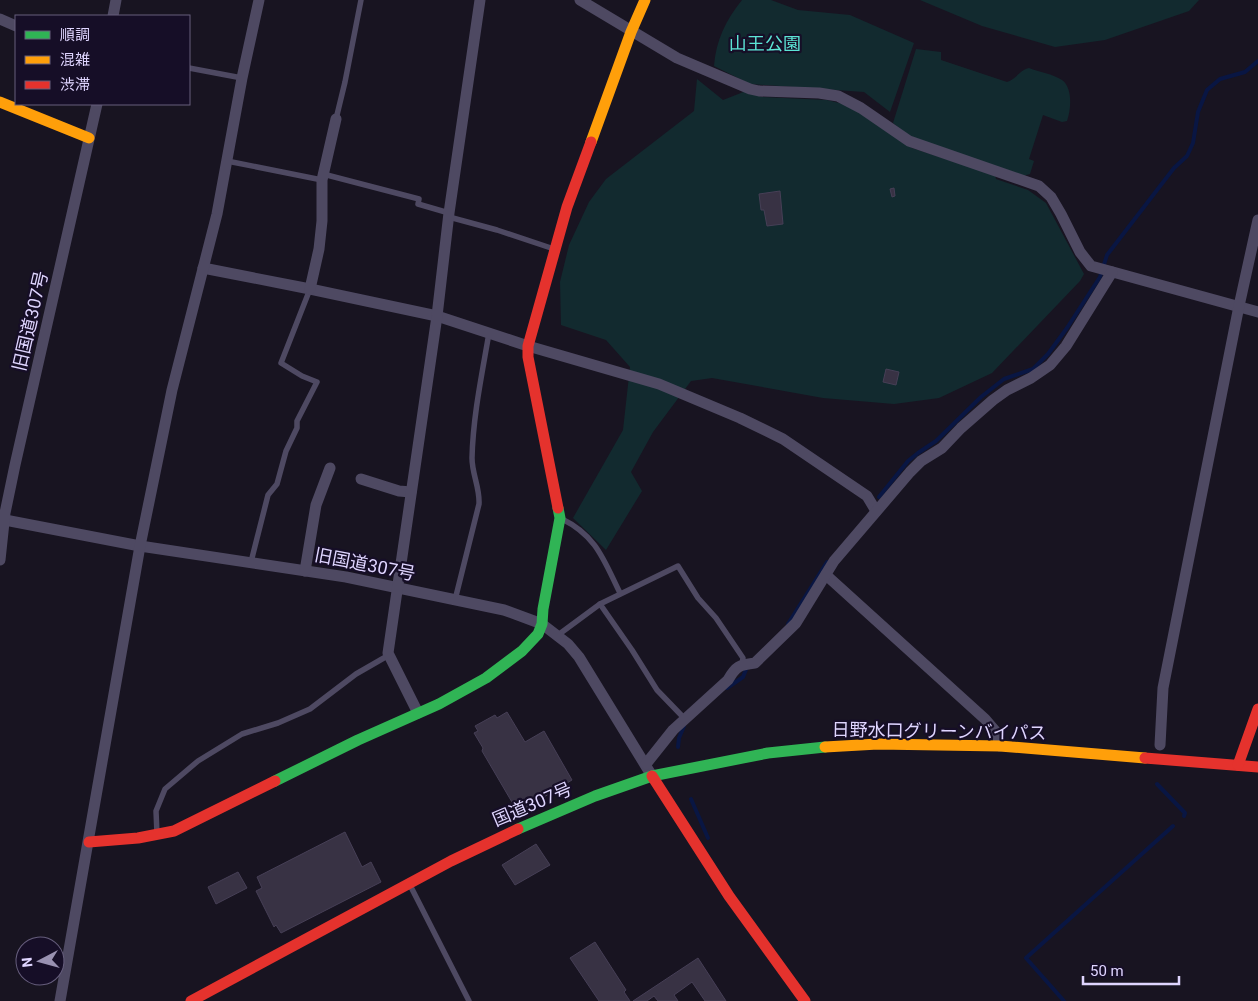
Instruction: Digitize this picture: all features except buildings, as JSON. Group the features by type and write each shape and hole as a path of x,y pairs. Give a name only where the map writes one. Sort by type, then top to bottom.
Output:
{"main road":[{"path":"89,842 157,834 184,827 297,769 439,704 486,678 527,646 538,634 542,624 543,609 560,518 528,357 528,346 567,207 631,32 645,0"},
{"path":"0,102 89,138"},
{"path":"1238,765 1258,709"},
{"name":"日野水口グリーンバイパス","path":"652,776 768,753 821,747 878,744 1000,746 1258,767"},
{"path":"652,776 729,896 805,1001"},
{"name":"国道307号","path":"191,1001 450,860 595,796 652,776"}],"street":[{"path":"113,15 116,0"},
{"path":"60,1001 140,546 172,390 217,214 242,78 259,0"},
{"path":"418,713 388,653 396,587 437,316 449,215 480,0"},
{"path":"580,0 677,58 750,89 838,96 862,108 909,141 1039,186 1051,197 1080,252 1091,266 1258,312"},
{"path":"0,19 15,26"},
{"name":"旧国道307号","path":"97,105 3,515 140,546 251,562 396,587 517,614 542,624 558,635 579,657 652,776"},
{"path":"310,289 319,249 323,177 336,119"},
{"path":"1160,745 1163,688 1239,306 1258,220"},
{"path":"203,268 437,316 528,346 659,384 740,418 783,440 867,496 876,511"},
{"path":"646,764 684,718 728,680 733,672 746,664 755,663 796,623 834,561 921,461 942,448 980,410 1007,390 1031,378 1050,365 1066,346 1110,271"},
{"path":"305,571 316,505 330,468"},
{"path":"361,479 400,491 410,492"},
{"path":"0,560 3,515"},
{"path":"826,575 985,719 997,733 1000,746"}],"lane":[{"path":"336,119 361,0"},
{"path":"190,68 242,78"},
{"path":"227,161 323,177 419,199 418,204 555,249"},
{"path":"251,562 268,495 277,484 286,451 297,428 297,421 317,382 281,364 310,289"},
{"path":"455,600 479,504 480,494 473,474 472,458 477,404 489,333"},
{"path":"560,518 574,526 593,542 620,593"},
{"path":"558,635 600,604 678,566 698,598 716,618 746,664"},
{"path":"600,604 657,690 684,718"},
{"path":"157,834 156,812 165,789 198,761 242,734 278,723 310,709 356,674 389,655"},
{"path":"409,883 468,1001"}],"green space":[{"name":"山王公園","path":"742,0 771,0 798,10 850,15 914,43 890,112 864,92 750,84 714,66 717,48 723,31 731,15"},
{"path":"920,0 1199,0 1189,11 1105,40 1055,47 982,26"},
{"path":"916,49 941,52 941,60 1007,82 1029,68 1054,76 1066,84 1070,99 1067,121 1062,122 1043,115 1029,159 1034,161 1030,174 1023,176 911,138 893,123"},
{"path":"697,79 723,100 746,91 762,97 827,100 851,106 912,148 995,175 996,179 1028,190 1046,203 1084,274 1080,281 992,373 939,398 894,404 823,398 712,378 691,381 653,432 631,472 642,491 606,550 573,518 623,430 630,367 606,340 561,325 560,282 569,245 589,202 606,179 694,111"}],"waterway":[{"path":"879,497 908,461 936,441 981,397 1004,379 1033,369 1048,354 1100,277 1107,255 1174,168 1187,156 1193,143 1198,112 1207,90 1220,79 1245,72 1258,61"},
{"path":"788,624 827,562"},
{"path":"727,688 743,677 747,667"},
{"path":"678,747 679,738 684,726"},
{"path":"1157,784 1185,813 1184,816"},
{"path":"691,799 708,838"},
{"path":"1064,1001 1026,958 1173,826"}],"traffic: fast":[{"path":"275,781 358,740 439,704 486,678 522,651 538,634 542,624 543,609 560,518 558,508"},
{"path":"518,829 595,796 652,776 768,753 825,747"}],"traffic: slow":[{"path":"591,142 631,32 645,0"},
{"path":"0,102 89,138"},
{"path":"825,747 878,744 1000,746 1145,758"}],"traffic: jam":[{"path":"558,508 528,357 528,346 567,207 591,142"},
{"path":"1238,765 1258,709"},
{"path":"1145,758 1258,767"},
{"path":"652,776 729,896 805,1001"},
{"path":"89,842 138,838 174,831 275,781"},
{"path":"191,1001 451,861 518,829"}]}
